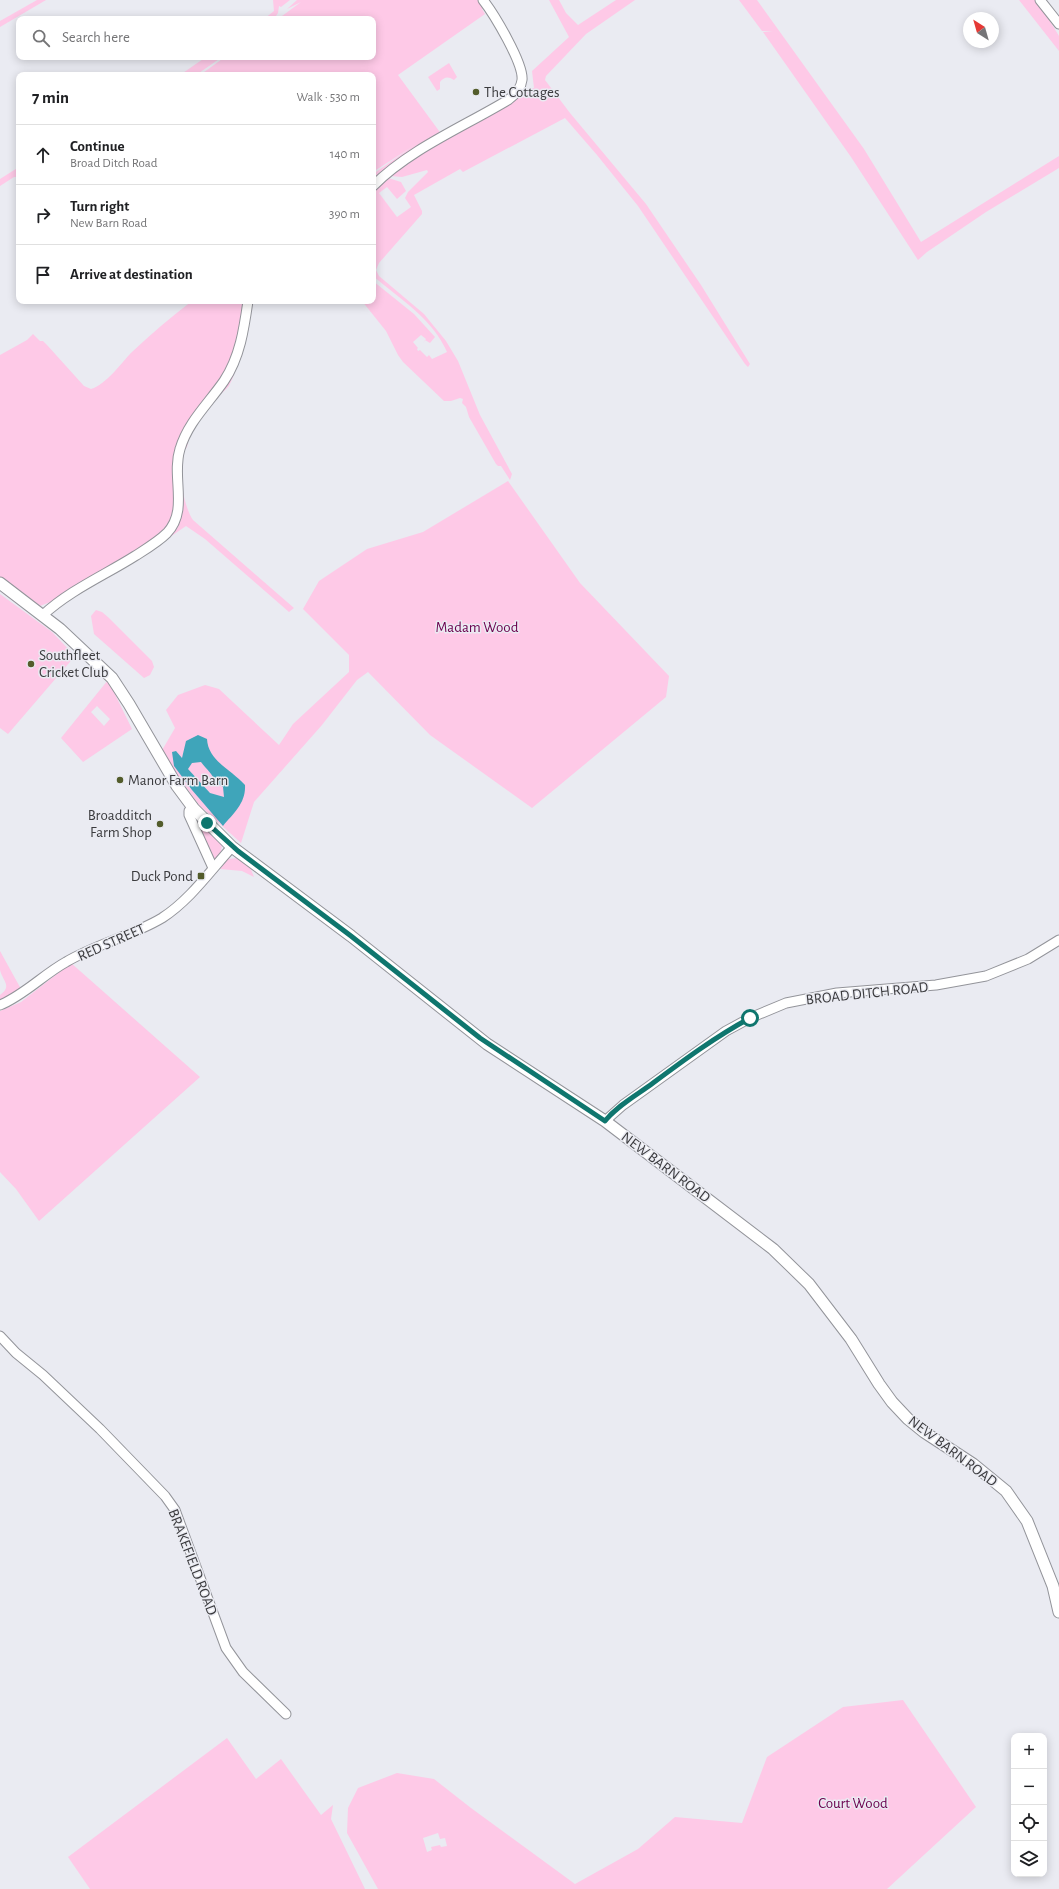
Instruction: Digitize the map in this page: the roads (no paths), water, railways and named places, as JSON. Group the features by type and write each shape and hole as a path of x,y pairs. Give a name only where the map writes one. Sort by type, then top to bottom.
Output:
{"street":[{"path":"376,183 407,159 508,100 518,91 522,81 520,66 483,0"},
{"path":"1040,0 1059,24"},
{"path":"44,615 64,598 151,546 173,526 179,511 177,476 180,449 196,416 220,386 230,370 244,333 248,304"},
{"name":"NEW BARN ROAD","path":"0,583 44,615 113,680 129,704 168,773 193,807 232,846 351,936 487,1044 605,1121 773,1249 809,1284 851,1339 892,1402 908,1419 924,1432 980,1469 1006,1491 1027,1521 1053,1586 1059,1612"},
{"path":"193,807 189,812 189,816 213,868"},
{"name":"RED STREET","path":"0,1005 65,962 161,918 182,902 232,846"},
{"name":"BROAD DITCH ROAD","path":"605,1121 622,1105 726,1031 750,1018 786,1003 837,993 936,985 986,976 1028,959 1059,940"},
{"name":"BRAKEFIELD ROAD","path":"0,1336 16,1353 43,1375 100,1429 165,1496 176,1510 226,1648 243,1672 286,1714"}],"water":[{"path":"198,735 207,739 208,747 216,759 245,785 244,797 235,812 223,826 192,790 174,766 172,752 176,751 182,758 186,741","holes":["201,762 216,783 223,787 224,797 210,793 188,769 192,763"]}],"place":[{"name":"The Cottages","path":"476,92"},
{"name":"Southfleet Cricket Club","path":"31,664"},
{"name":"Manor Farm Barn","path":"120,780"},
{"name":"Broadditch Farm Shop","path":"160,824"},
{"name":"Duck Pond","path":"201,876"}],"park label":[{"name":"Madam Wood","path":"477,627"},
{"name":"Court Wood","path":"853,1803"}]}
